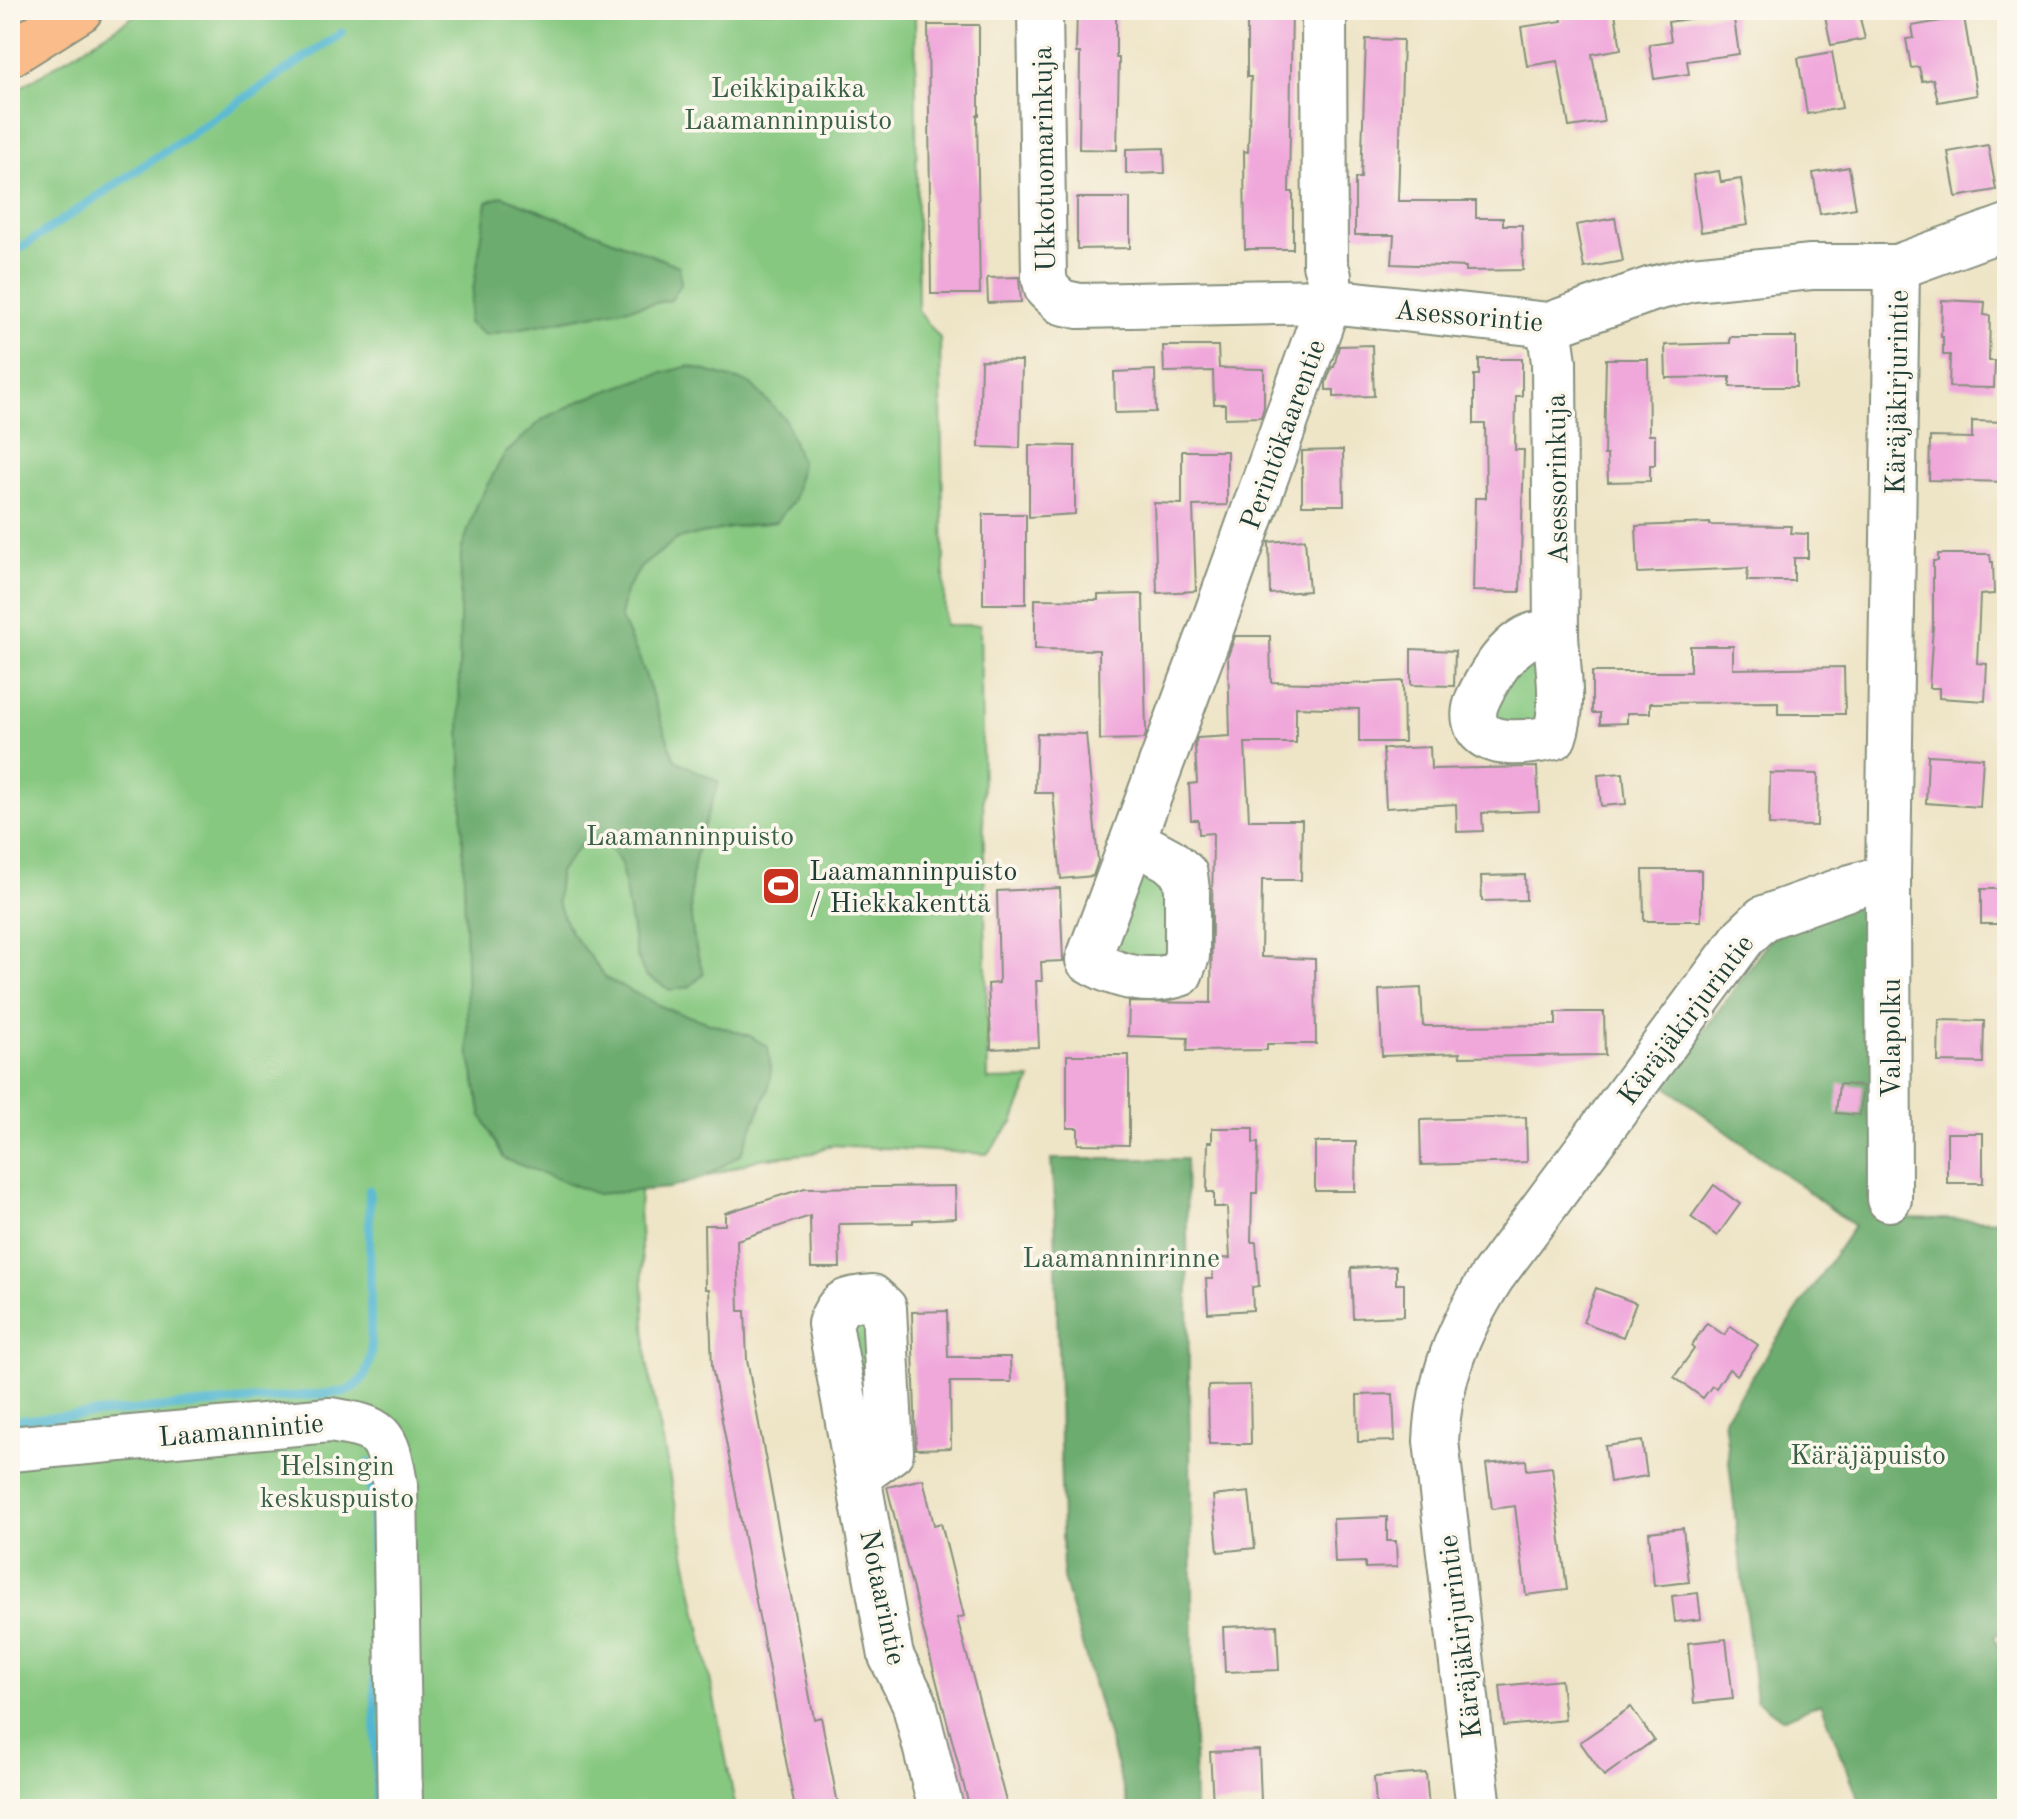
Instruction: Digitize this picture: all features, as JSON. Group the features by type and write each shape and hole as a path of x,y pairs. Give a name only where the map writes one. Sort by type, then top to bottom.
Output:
{"highway":[{"path":"10,54 80,10"}],"street":[{"name":"Ukkotuomarinkuja","path":"1040,10 1044,277 1047,289 1061,302"},
{"name":"Perintökaarentie","path":"1134,841 1329,301 1329,276 1325,264 1324,10"},
{"name":"Asessorintie","path":"1061,302 1108,308 1329,301 1549,325 1652,289 1693,279 1811,267 1897,267 2007,227"},
{"name":"Käräjäkirjurintie","path":"1479,1809 1436,1441 1438,1405 1458,1334 1492,1277 1744,937 1764,918 1888,877 1897,267"},
{"name":"Asessorinkuja","path":"1549,325 1554,362 1556,633"},
{"name":"Valapolku","path":"1888,877 1889,1199"},
{"name":"Laamannintie","path":"10,1449 330,1420 366,1425 381,1435 391,1454 395,1485 400,1809"},
{"name":"Notaarintie","path":"859,1475 891,1656 914,1702 941,1809"}],"green space":[{"path":"144,10 915,10 918,311 940,338 945,625 980,625 988,1080 1031,1079 1013,1122 987,1154 831,1145 813,1153 759,1159 703,1178 741,1154 641,1180 639,1209 647,1362 736,1809 10,1809 10,94"},
{"path":"502,196 679,266 681,284 671,300 485,335 468,323 487,202"},
{"name":"Laamanninpuisto","path":"689,366 751,384 785,419 801,463 794,500 776,522 677,539 641,567 625,592 620,617 640,660 675,760 719,782 696,854 690,900 691,924 704,974 689,987 670,990 645,975 636,954 621,864 600,835 579,847 559,872 557,902 570,931 607,979 667,1009 750,1036 768,1047 771,1070 768,1090 741,1154 703,1178 670,1188 597,1194 504,1159 482,1116 468,1048 459,680 461,551 478,502 504,455 543,419 582,400"},
{"path":"1526,659 1539,663 1538,723 1496,724 1490,700"},
{"path":"1141,869 1164,870 1170,959 1123,957 1114,938"},
{"name":"Käräjäpuisto","path":"1858,907 1871,915 1877,1058 1876,1217 2007,1221 2007,1627 1994,1637 2007,1668 2007,1809 1863,1809 1821,1703 1782,1719 1756,1700 1724,1418 1854,1226 1664,1085 1770,940 1801,914"},
{"name":"Laamanninrinne","path":"1051,1159 1186,1159 1195,1809 1129,1809 1063,1578"},
{"path":"868,1315 874,1440 845,1319"}],"building":[{"path":"1077,10 1116,10 1116,58 1119,58 1117,150 1079,149"},
{"path":"1247,10 1292,10 1289,192 1293,192 1293,249 1245,249 1244,151 1248,152 1251,77 1247,77"},
{"path":"1560,10 1593,10 1594,16 1615,13 1621,49 1592,54 1604,122 1569,127 1558,61 1527,66 1521,27 1562,21"},
{"path":"1858,10 1865,39 1831,45 1825,16"},
{"path":"1733,12 1739,54 1687,61 1689,74 1654,79 1649,44 1671,41 1668,22"},
{"path":"1964,17 1977,95 1938,102 1933,79 1922,81 1919,67 1911,68 1906,39 1914,38 1912,26"},
{"path":"928,25 979,25 980,294 931,294"},
{"path":"1366,39 1403,40 1398,201 1476,201 1476,218 1503,218 1503,225 1522,225 1523,270 1466,271 1466,267 1392,264 1394,235 1355,235 1355,178 1361,178"},
{"path":"1832,52 1842,108 1807,114 1798,58"},
{"path":"1988,145 1996,190 1956,197 1948,152"},
{"path":"1164,148 1165,173 1126,174 1126,149"},
{"path":"1849,167 1856,208 1820,214 1813,173"},
{"path":"1719,171 1721,182 1741,179 1748,225 1701,232 1693,175"},
{"path":"1077,198 1130,198 1130,248 1077,249"},
{"path":"1615,218 1623,261 1584,268 1576,225"},
{"path":"1019,277 1021,302 988,303 987,278"},
{"path":"1942,300 1985,302 1984,315 1990,316 1989,361 1995,361 1994,388 1949,387 1950,355 1943,355 1941,337"},
{"path":"1730,337 1796,337 1796,387 1730,387 1730,377 1666,378 1665,345 1730,343"},
{"path":"1372,345 1374,396 1334,397 1334,390 1326,390 1326,383 1339,346"},
{"path":"1163,346 1218,346 1219,368 1264,369 1261,417 1225,418 1225,404 1214,404 1213,371 1164,372"},
{"path":"1479,359 1522,359 1522,396 1516,396 1515,450 1524,450 1520,592 1473,591 1475,498 1486,498 1485,424 1474,424 1474,375 1479,375"},
{"path":"1606,359 1648,359 1649,435 1655,435 1655,465 1650,465 1650,481 1608,482 1607,455 1604,455"},
{"path":"981,360 1022,361 1020,448 979,447"},
{"path":"1155,370 1156,412 1115,413 1114,372"},
{"path":"1972,421 2007,422 2007,482 1929,480 1930,437 1972,438"},
{"path":"1029,445 1075,446 1075,514 1029,517"},
{"path":"1343,450 1344,505 1302,505 1302,451"},
{"path":"1182,451 1227,451 1227,505 1193,506 1196,591 1157,593 1154,503 1182,504"},
{"path":"983,514 1026,514 1026,604 983,604"},
{"path":"1710,523 1791,526 1790,533 1808,534 1808,558 1794,558 1794,581 1747,581 1748,568 1638,573 1636,526"},
{"path":"1305,539 1309,591 1270,594 1269,542"},
{"path":"1938,554 1990,554 1993,562 1994,594 1980,595 1977,663 1987,664 1985,701 1939,698 1939,688 1929,688 1933,561 1938,561"},
{"path":"1143,594 1146,734 1144,739 1100,740 1099,650 1035,649 1035,599 1098,600 1098,595"},
{"path":"1235,636 1270,636 1271,682 1347,684 1403,681 1404,742 1359,742 1359,709 1296,707 1296,743 1245,743 1249,820 1302,820 1301,880 1262,880 1261,957 1315,959 1316,1044 1267,1044 1267,1050 1187,1051 1188,1038 1128,1036 1129,1002 1211,1003 1213,833 1199,834 1198,820 1191,820 1189,784 1197,783 1197,738 1230,736 1228,656"},
{"path":"1690,646 1733,646 1733,669 1844,667 1845,714 1778,714 1778,702 1650,703 1650,713 1627,713 1627,723 1600,724 1600,713 1592,713 1592,672 1690,672"},
{"path":"1411,649 1455,651 1454,686 1411,685"},
{"path":"1037,733 1086,734 1098,861 1093,876 1061,879 1053,793 1035,793"},
{"path":"1430,747 1431,769 1537,767 1539,811 1482,813 1483,831 1457,832 1456,804 1386,808 1383,749"},
{"path":"1928,755 1983,758 1980,807 1926,803"},
{"path":"1623,773 1626,804 1601,806 1598,775"},
{"path":"1770,773 1818,774 1817,826 1769,825"},
{"path":"1643,870 1701,870 1701,921 1644,921"},
{"path":"1525,875 1526,900 1482,901 1481,876"},
{"path":"1060,888 1063,961 1041,962 1042,981 1036,981 1039,1047 991,1049 988,984 999,983 997,891"},
{"path":"1981,889 2007,889 2007,924 1981,924"},
{"path":"1421,988 1423,1026 1556,1025 1556,1012 1604,1012 1605,1055 1460,1057 1460,1053 1382,1056 1379,990"},
{"path":"1939,1020 1984,1021 1983,1063 1938,1062"},
{"path":"1067,1055 1129,1055 1129,1145 1078,1144 1078,1128 1067,1128"},
{"path":"1839,1084 1863,1086 1860,1115 1836,1113"},
{"path":"1526,1117 1527,1162 1421,1165 1420,1120"},
{"path":"1212,1128 1253,1128 1253,1143 1258,1143 1257,1193 1252,1193 1251,1242 1256,1242 1259,1286 1252,1287 1253,1310 1208,1313 1206,1279 1213,1279 1212,1259 1230,1258 1227,1207 1214,1207 1214,1192 1207,1192 1208,1142 1212,1142"},
{"path":"1947,1133 1983,1133 1983,1183 1947,1183"},
{"path":"1315,1142 1356,1142 1355,1191 1315,1191"},
{"path":"1714,1185 1740,1204 1717,1236 1691,1217"},
{"path":"955,1186 956,1218 913,1220 913,1223 839,1224 840,1268 811,1268 810,1216 737,1240 739,1311 745,1311 747,1360 814,1719 821,1717 839,1809 795,1809 712,1367 709,1289 705,1289 704,1225 725,1225 725,1213 805,1188"},
{"path":"1396,1266 1396,1284 1404,1284 1404,1316 1353,1318 1351,1268"},
{"path":"1596,1288 1636,1303 1623,1337 1583,1322"},
{"path":"947,1311 948,1357 1010,1357 1011,1382 950,1382 951,1448 916,1449 912,1312"},
{"path":"1707,1323 1724,1335 1731,1326 1758,1345 1737,1375 1729,1369 1716,1388 1712,1386 1703,1398 1674,1377 1694,1349 1691,1346"},
{"path":"1250,1385 1251,1444 1209,1444 1208,1386"},
{"path":"1393,1394 1395,1441 1358,1442 1357,1395"},
{"path":"1642,1441 1647,1476 1610,1482 1605,1446"},
{"path":"1526,1460 1527,1470 1552,1467 1567,1590 1526,1595 1515,1506 1492,1509 1486,1464"},
{"path":"923,1479 934,1525 941,1523 964,1616 957,1618 1008,1809 970,1809 925,1637 887,1487"},
{"path":"1249,1492 1255,1548 1218,1552 1213,1496"},
{"path":"1387,1517 1387,1541 1396,1541 1397,1567 1365,1568 1365,1562 1335,1563 1333,1519"},
{"path":"1683,1528 1689,1582 1654,1586 1649,1532"},
{"path":"1698,1593 1701,1619 1675,1622 1672,1596"},
{"path":"1277,1625 1279,1670 1225,1672 1223,1627"},
{"path":"1726,1639 1733,1699 1694,1703 1688,1643"},
{"path":"1561,1680 1565,1720 1504,1726 1500,1686"},
{"path":"1631,1707 1654,1740 1604,1776 1580,1742"},
{"path":"1259,1750 1261,1801 1213,1804 1210,1752"},
{"path":"1426,1773 1429,1809 1384,1809 1383,1805 1376,1806 1374,1777"}],"waterway":[{"path":"10,255 342,33"},
{"path":"10,1421 345,1392 364,1377 371,1354 369,1190"},
{"path":"369,1463 377,1809"}],"place":[{"name":"Laamanninpuisto / Hiekkakenttä","path":"781,886"}],"park label":[{"name":"Leikkipaikka Laamanninpuisto","path":"788,103"},
{"name":"Helsingin keskuspuisto","path":"337,1481"}]}
